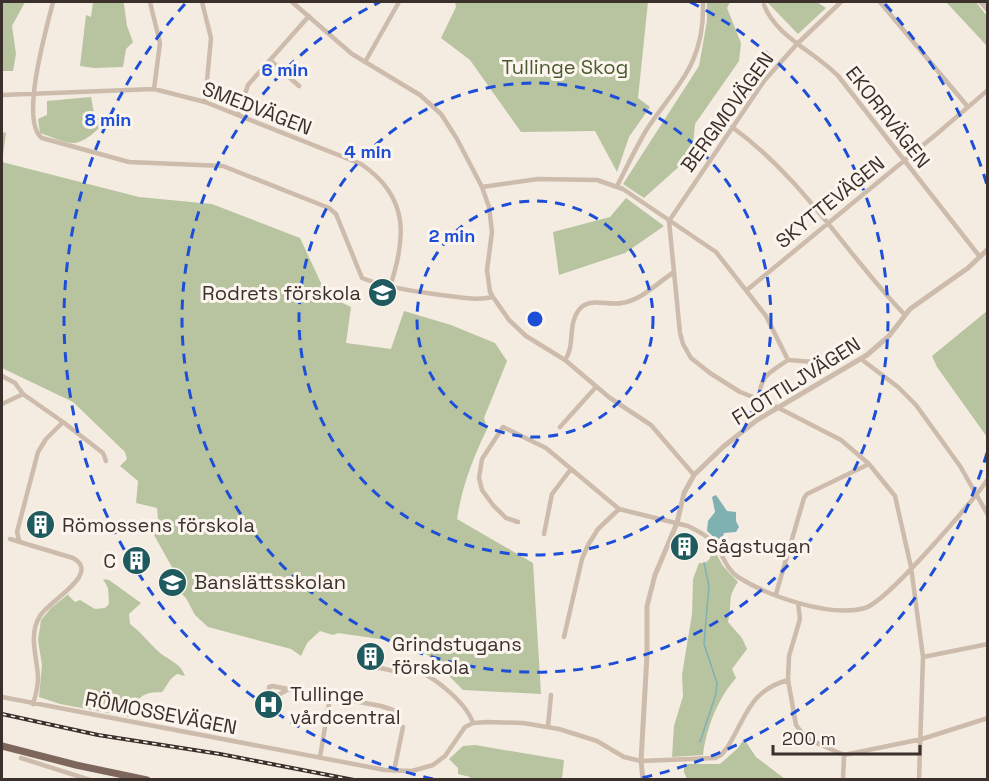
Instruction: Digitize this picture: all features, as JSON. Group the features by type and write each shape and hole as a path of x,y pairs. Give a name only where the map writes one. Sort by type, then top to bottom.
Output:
{"main road":[{"path":"2,746 147,780"}],"street":[{"path":"53,2 33,94 35,129 42,138 129,162 223,166 329,208 341,222 362,278 390,287 472,299 493,297"},
{"path":"150,2 160,43 154,89"},
{"path":"202,2 211,38 205,102"},
{"path":"292,2 352,54 420,95 441,114 457,139 489,207 492,232 487,270 490,292 509,320 526,336 565,360 619,405 651,425 694,475"},
{"path":"365,62 399,2"},
{"path":"617,186 648,129 688,72 702,30 704,2"},
{"name":"BERGMOVÄGEN","path":"669,221 764,81 797,44 841,2"},
{"path":"880,2 968,107"},
{"path":"981,2 987,10"},
{"name":"EKORRVÄGEN","path":"764,5 768,15 797,44 833,70 980,257"},
{"path":"238,115 248,86 309,16"},
{"path":"270,60 299,86"},
{"name":"SMEDVÄGEN","path":"2,95 154,89 205,102 361,164 383,182 398,210 401,249 390,287"},
{"name":"SKYTTEVÄGEN","path":"747,290 987,90"},
{"path":"732,127 755,144 776,165 828,222 905,315"},
{"path":"482,188 538,179 597,180 617,186 716,252 766,316 788,360"},
{"path":"669,221 680,333 686,351 726,384 841,440 869,464 895,495 911,567 923,657 919,780"},
{"name":"FLOTTILJVÄGEN","path":"643,780 641,761 647,655 647,606 684,493 694,475 723,447 757,420 861,359 889,336 920,300 968,268 987,249"},
{"path":"565,360 575,316 581,307 593,302 615,304 634,300 674,272"},
{"path":"861,359 901,389 916,405 960,466 987,515"},
{"path":"759,400 761,383 766,375 788,360 828,363"},
{"path":"2,376 15,383 23,394 103,453 106,461"},
{"path":"560,427 596,387"},
{"path":"2,404 23,394"},
{"path":"19,540 18,532 34,462 46,439 63,422"},
{"path":"518,522 506,518 493,505 482,490 479,478 482,459 503,427 552,453 619,509 688,526 712,540 735,575 758,588 811,608 866,608 883,598 976,495 987,479"},
{"path":"776,594 804,498 807,494 869,464"},
{"path":"544,534 550,498 555,488 571,469"},
{"path":"564,637 588,545 598,529 619,509"},
{"path":"10,539 73,558 82,568 76,582 45,609 38,619 34,635 38,686 33,704"},
{"path":"798,603 800,619 789,656 788,680 799,730 810,740 844,755 922,739 987,718"},
{"path":"800,619 811,608"},
{"path":"923,657 987,644"},
{"path":"370,666 405,673 408,668 426,674 467,709 473,723 523,723 548,726 595,740 624,757 641,761 699,760 719,757 727,748 758,695 767,687 788,680"},
{"path":"288,689 381,706 396,711"},
{"path":"548,726 551,695"},
{"name":"RÖMOSSEVÄGEN","path":"2,697 394,771 412,771 433,765 445,756 465,727 473,723"},
{"path":"320,758 330,697"},
{"path":"394,771 403,727"},
{"path":"843,780 844,755"},
{"path":"21,758 90,780"}],"green space":[{"path":"2,2 25,2 12,26 16,54 13,71 2,71"},
{"path":"93,2 123,2 124,4 127,26 133,42 126,49 123,67 80,66 86,15 91,17"},
{"name":"Tullinge Skog","path":"455,2 648,2 638,98 650,107 629,137 617,172 595,131 521,132 470,60 441,38 456,7"},
{"path":"707,2 730,2 727,8 741,43 739,61 695,124 692,155 644,198 623,184 699,66 707,21"},
{"path":"767,2 817,2 826,8 798,34"},
{"path":"946,2 976,2 987,16 987,46"},
{"path":"91,97 94,113 100,118 99,128 84,140 72,143 40,133 38,119 47,115 47,101"},
{"path":"2,132 6,133 2,162"},
{"path":"2,162 139,197 212,204 300,238 327,296 351,307 346,343 391,349 404,311 451,325 495,343 507,361 484,418 487,429 469,472 457,519 533,563 541,694 463,690 429,656 407,643 338,633 333,635 320,631 307,643 301,656 291,649 208,627 195,615 186,598 168,581 173,569 154,535 158,518 157,508 136,503 138,481 120,466 127,459 125,452 73,402 2,368"},
{"path":"626,198 664,226 625,253 559,275 553,232 610,217"},
{"path":"987,311 987,437 937,367 932,356"},
{"path":"712,546 723,566 738,582 731,597 728,622 742,638 747,649 732,669 736,678 714,714 703,755 672,757 674,726 683,696 682,675 692,614 693,579 699,563 710,559"},
{"path":"103,579 109,580 141,603 129,614 130,624 159,652 177,665 185,676 177,674 162,692 148,693 139,698 132,706 132,714 136,718 60,704 39,697 42,665 38,640 41,620 51,608 71,592 68,595 75,602 80,600 95,609 105,608 109,604 108,588"},
{"path":"744,739 756,757 785,779 687,779 684,764 720,764 738,748"},
{"path":"475,745 564,760 562,779 470,779 470,777 458,774 458,768 449,759 463,746"}],"water":[{"path":"716,495 727,511 736,512 739,527 736,532 724,533 722,539 716,539 707,531 708,521 715,512 712,497"}],"waterway":[{"path":"700,742 716,694 717,683 704,644 709,586 704,563"}],"railway":[{"path":"2,714 98,735 220,754 354,780"}],"place":[{"name":"Rodrets förskola","path":"382,293"},
{"name":"Römossens förskola","path":"41,525"},
{"name":"Sågstugan","path":"685,546"},
{"name":"C","path":"137,561"},
{"name":"Banslättsskolan","path":"173,582"},
{"name":"Grindstugans förskola","path":"371,656"},
{"name":"Tullinge vårdcentral","path":"269,705"}]}
